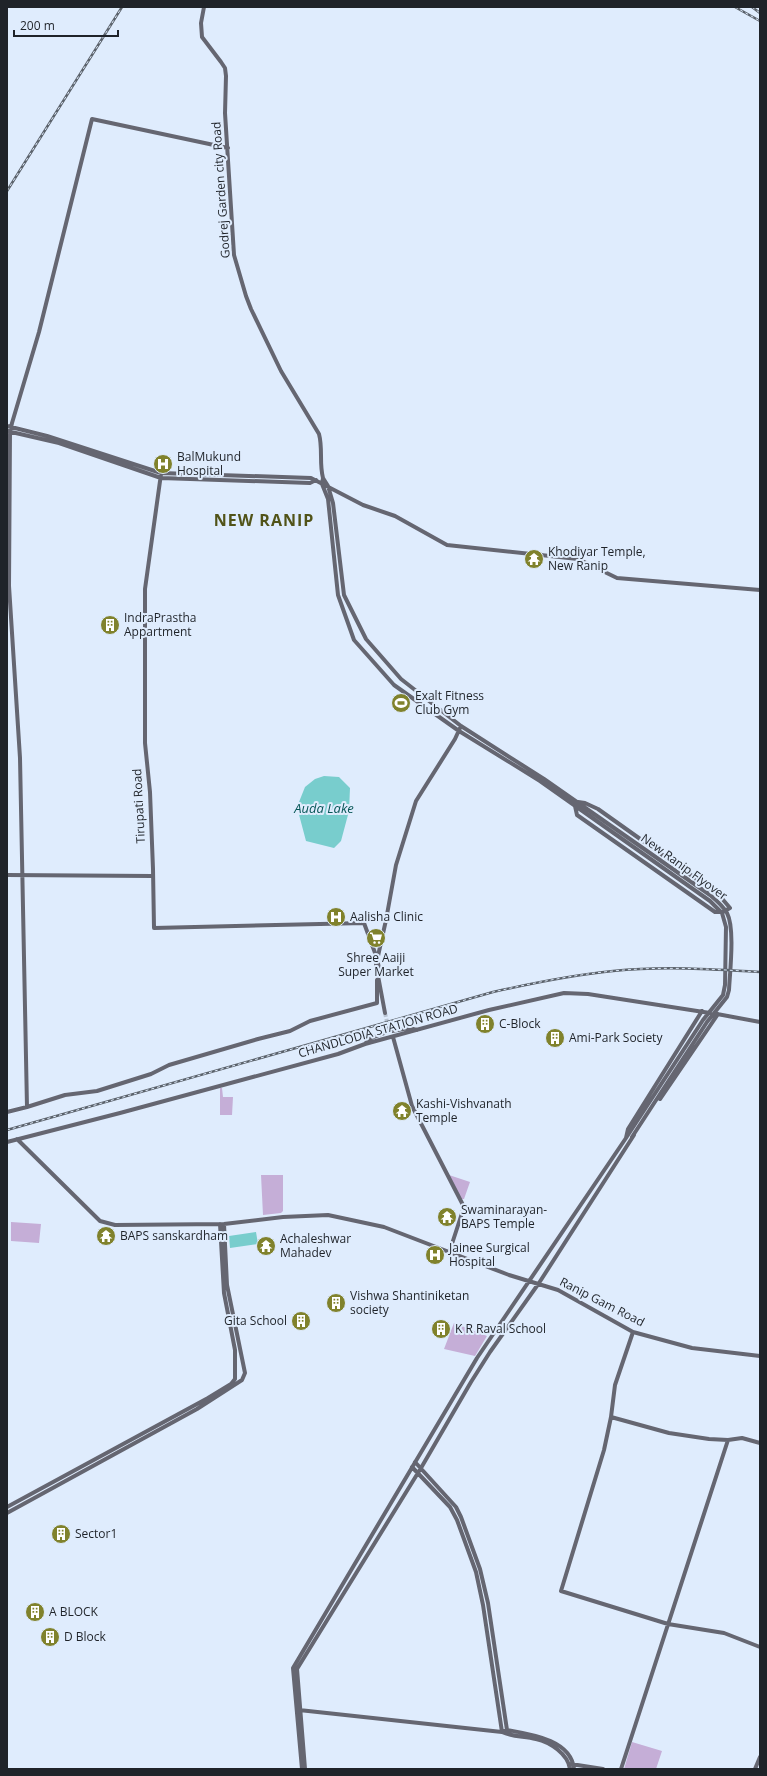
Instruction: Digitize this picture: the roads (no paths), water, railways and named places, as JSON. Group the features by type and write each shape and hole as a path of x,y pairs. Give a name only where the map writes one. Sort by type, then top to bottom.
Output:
{"street":[{"name":"Godrej Garden city Road","path":"204,7 201,23 202,37 225,68 225,113 231,221 236,262 246,296 281,371 319,434 321,443 321,471 323,478"},
{"path":"27,1107 24,875 20,748 9,586 9,429 39,332 92,119 228,148"},
{"path":"9,429 47,436 161,476 311,478 363,505 395,516 447,545 578,559 616,578 760,590"},
{"name":"Tirupati Road","path":"161,476 145,589 145,743 150,792 154,928 364,923 378,962"},
{"path":"323,478 322,484 328,499 338,595 354,640 394,685 576,804 585,803 598,809 718,895 730,908 723,912 715,912 577,815 576,804"},
{"path":"323,478 328,486 333,503 344,595 366,639 401,679 460,728"},
{"path":"385,1013 376,965 378,962 396,865 416,801 460,728"},
{"name":"New Ranip Flyover","path":"576,804 716,900 727,912 730,922 729,990 727,998 707,1022 634,1130 626,1138"},
{"path":"7,875 152,876"},
{"path":"7,1112 65,1095 97,1091 151,1074 169,1065 290,1031 310,1021 378,1003 377,980 379,977"},
{"name":"CHANDLODIA STATION ROAD","path":"7,1142 338,1054 365,1044 489,1010 564,993 588,994 702,1011 760,1022"},
{"path":"305,1769 293,1668 477,1358 626,1138 628,1129 702,1011"},
{"path":"302,1769 297,1669 418,1473 452,1412 482,1364 539,1283 632,1137 637,1133 718,1014"},
{"path":"365,1044 368,1040 387,1032 388,1026 392,1031 409,1028 417,1030"},
{"path":"393,1037 412,1106 464,1207 449,1253"},
{"name":"New Ranip Flyover","path":"632,1137 634,1130"},
{"name":"Ranip Gam Road","path":"17,1139 100,1221 114,1225 222,1224 283,1217 328,1215 384,1227 449,1253 514,1276 539,1283 572,1297 633,1332 692,1348 760,1356"},
{"path":"7,1507 208,1398 231,1384 235,1379 235,1350 224,1293 222,1224"},
{"path":"7,1513 198,1408 242,1380 245,1373 227,1285 222,1224"},
{"path":"633,1332 615,1385 611,1417 604,1450 561,1591 668,1624 724,1633 760,1647"},
{"path":"611,1417 669,1433 709,1439 728,1440 742,1438 760,1443"},
{"path":"621,1769 728,1440"},
{"path":"415,1462 456,1507 461,1516 480,1569 488,1603 506,1730"},
{"path":"412,1467 450,1507 457,1520 476,1572 483,1605 502,1732"},
{"path":"298,1710 502,1732 508,1735 538,1739 554,1747 566,1758 572,1767"},
{"path":"502,1732 506,1730 540,1736 557,1745 570,1756 572,1767"},
{"path":"755,1769 760,1757"},
{"path":"572,1767 604,1769"}],"water":[{"name":"Auda Lake","path":"324,776 339,777 350,788 349,811 341,841 334,848 306,841 297,807 305,787 315,779"},
{"path":"256,1232 258,1244 230,1248 229,1236"}],"tunnel":[{"path":"385,1013 388,1026"}],"railway":[{"path":"7,191 122,7"},
{"path":"735,7 760,21"},
{"path":"752,7 760,13"},
{"path":"7,1130 493,992 523,985 631,969 686,968 760,972"}],"place":[{"name":"BalMukund Hospital","path":"163,464"},
{"name":"Khodiyar Temple, New Ranip","path":"534,559"},
{"name":"IndraPrastha Appartment","path":"110,625"},
{"name":"Exalt Fitness Club Gym","path":"401,703"},
{"name":"Aalisha Clinic","path":"336,917"},
{"name":"Shree Aaiji Super Market","path":"376,938"},
{"name":"C-Block","path":"485,1024"},
{"name":"Ami-Park Society","path":"555,1038"},
{"name":"Kashi-Vishvanath Temple","path":"402,1111"},
{"name":"Swaminarayan- BAPS Temple","path":"447,1217"},
{"name":"BAPS sanskardham","path":"106,1236"},
{"name":"Achaleshwar Mahadev","path":"266,1246"},
{"name":"Jainee Surgical Hospital","path":"435,1255"},
{"name":"Vishwa Shantiniketan society","path":"336,1303"},
{"name":"Gita School","path":"301,1321"},
{"name":"K R Raval School","path":"441,1329"},
{"name":"Sector1","path":"61,1534"},
{"name":"A BLOCK","path":"35,1612"},
{"name":"D Block","path":"50,1637"}],"district":[{"name":"NEW RANIP","path":"264,520"}]}
